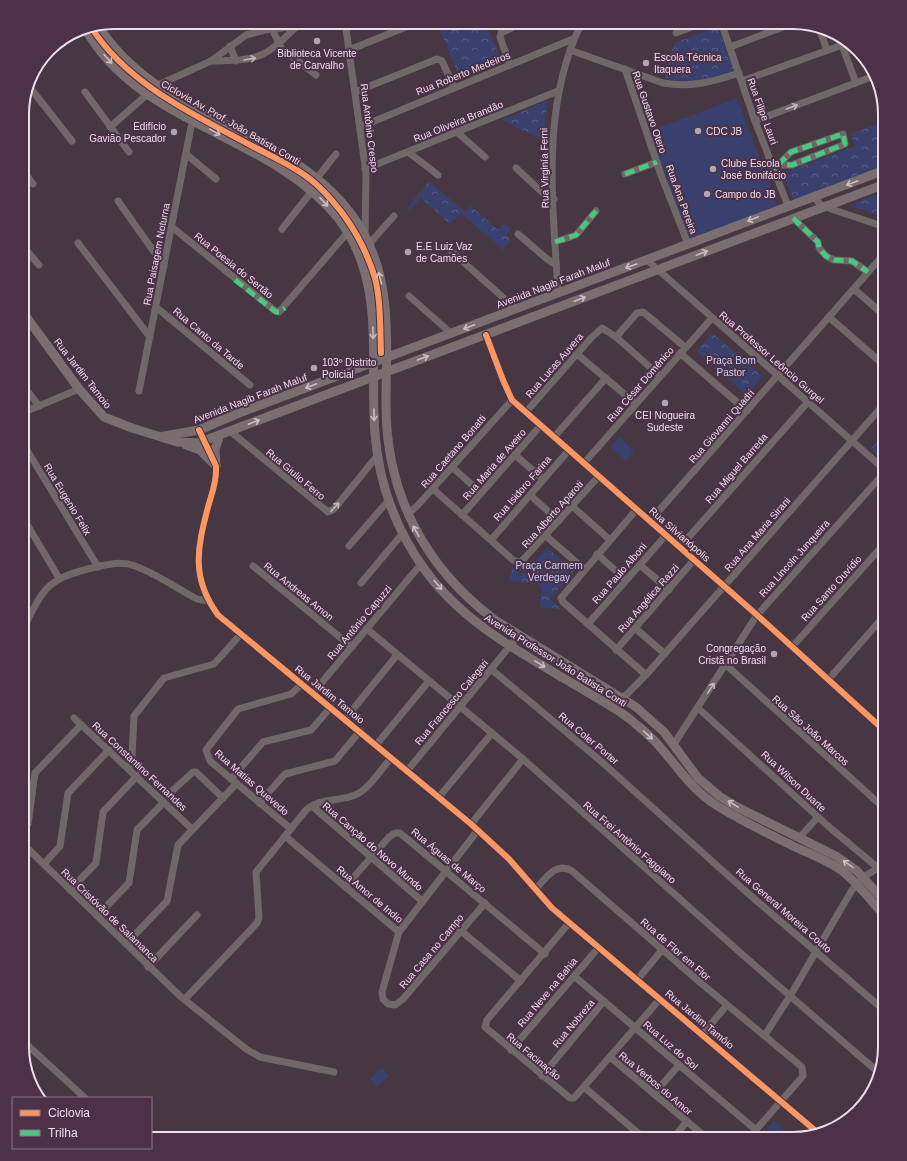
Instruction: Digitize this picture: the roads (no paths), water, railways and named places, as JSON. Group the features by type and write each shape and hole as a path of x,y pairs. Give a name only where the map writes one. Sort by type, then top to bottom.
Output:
{"main road":[{"name":"Avenida Professor João Batista Conti","path":"102,30 119,52 158,86 298,164 317,178 333,193 350,214 367,240 375,260 386,305 386,407 392,465 408,514 433,558 448,577 476,606 519,635 625,698 655,724 674,744 691,769 707,788 737,807 836,856 863,877 878,894"},
{"name":"Avenida Professor João Batista Conti","path":"89,33 110,62 149,94 290,174 312,191 341,222 348,232 361,261 373,308 374,425 382,479 388,500 401,530 421,564 452,602 467,616 510,646 617,710 631,720 661,748 694,788 712,803 773,836 828,861 856,884 878,908"},
{"name":"Avenida Nagib Farah Maluf","path":"163,437 199,430 239,413 878,173"},
{"path":"178,442 192,443 205,441 792,219 830,207 878,187"},
{"path":"784,208 791,212 792,219 784,215 784,208"},
{"path":"371,297 379,297 384,292"},
{"path":"544,313 555,301 558,293"},
{"path":"373,308 378,302 386,305"},
{"name":"Rua Jardim Tamoio","path":"29,320 97,411 111,421 163,437"},
{"path":"486,335 485,328 488,320"},
{"path":"216,466 215,449 220,435"},
{"path":"163,437 200,450 216,466"},
{"path":"401,530 402,520 408,514"},
{"path":"467,616 476,606"},
{"path":"661,748 674,744"}],"street":[{"path":"110,127 158,86 211,61 246,35 272,29 279,44 291,57 316,75"},
{"path":"211,61 252,60 279,44 296,29"},
{"name":"Rua Antônio Crespo","path":"346,29 365,169 367,240"},
{"path":"349,50 401,29"},
{"path":"509,29 501,33 500,37 510,65"},
{"name":"Rua Virginía Ferni","path":"558,293 552,128 558,91 573,39 578,29"},
{"path":"676,33 687,29"},
{"name":"Rua Filipe Lauri","path":"724,29 755,121 776,167 784,208"},
{"path":"730,47 778,29"},
{"path":"821,34 828,50"},
{"name":"Rua Roberto Medeiros","path":"360,127 573,39"},
{"path":"742,82 842,45"},
{"path":"230,46 236,60"},
{"path":"846,48 856,83"},
{"path":"570,50 662,83 684,86 703,84 738,73"},
{"path":"355,92 437,59 442,61 454,88"},
{"name":"Rua Gustavo Otero","path":"625,69 657,162"},
{"path":"755,121 870,78"},
{"path":"33,90 72,141"},
{"name":"Rua Oliveira Brandão","path":"365,169 558,91"},
{"path":"85,92 129,152"},
{"path":"193,120 197,108"},
{"name":"Rua Paisagem Noturna","path":"139,391 193,120"},
{"path":"457,132 485,157"},
{"path":"843,134 845,144 792,165 776,167 791,152 843,134"},
{"path":"408,152 438,175"},
{"path":"186,154 216,179"},
{"path":"317,178 336,154"},
{"path":"625,174 657,162"},
{"name":"Rua Ana Pereira","path":"657,162 688,244"},
{"path":"516,168 545,195 554,199"},
{"path":"29,179 33,184"},
{"path":"282,229 312,191"},
{"path":"817,195 819,204 878,224"},
{"path":"118,201 164,266"},
{"path":"555,242 576,235 596,211"},
{"path":"341,222 342,217 350,214"},
{"path":"367,240 394,216"},
{"path":"792,219 818,242 819,248 826,256 834,260 852,261 868,272"},
{"name":"Rua Poesia do Sertão","path":"172,227 274,310 279,312 285,308 348,232"},
{"path":"518,234 556,265"},
{"path":"78,243 150,337"},
{"path":"452,252 516,309"},
{"path":"29,254 39,265"},
{"name":"Rua Professor Leôncio Gurgel","path":"647,260 878,464"},
{"name":"Rua Giovanni Quadri","path":"650,522 878,261"},
{"path":"854,289 878,310"},
{"path":"408,296 452,334"},
{"name":"Rua Canto da Tarde","path":"156,307 250,385"},
{"path":"660,376 616,337 641,311 645,313 747,411"},
{"path":"829,316 878,360"},
{"name":"Rua César Domênico","path":"584,463 712,318"},
{"name":"Rua Lucas Auvera","path":"526,412 597,332 602,328 616,337"},
{"name":"Rua Silvianópolis","path":"486,335 512,400 757,615 878,726"},
{"path":"577,354 636,404"},
{"path":"554,437 606,378"},
{"path":"29,410 80,389"},
{"path":"29,393 39,406"},
{"name":"Rua Caetano Bonatti","path":"408,514 433,489 512,400"},
{"name":"Rua Miguel Barreda","path":"680,547 808,402"},
{"name":"Rua Ana Maria Sirani","path":"617,710 616,702 625,698 646,675 878,411"},
{"name":"Rua Maria de Aveiro","path":"462,515 541,426"},
{"name":"Rua Jardim Tamoio","path":"199,430 216,466 216,479 198,550 200,574 208,601 218,615 478,830 509,859 535,890 569,923"},
{"name":"Rua Giulio Ferro","path":"230,431 328,512 334,509 378,455"},
{"name":"Rua Isidoro Farina","path":"491,540 569,450"},
{"name":"Rua Eugenio Felix","path":"29,454 98,567"},
{"path":"515,455 543,480"},
{"path":"452,468 481,493"},
{"name":"Rua Alberto Aparoti","path":"491,540 518,563 523,562 599,476"},
{"name":"Rua Lincoln Junqueira","path":"674,744 757,615 878,479"},
{"path":"433,489 491,540"},
{"path":"530,495 559,521"},
{"path":"349,546 388,500"},
{"path":"572,506 610,540"},
{"path":"637,510 597,554 562,596 563,602 646,675"},
{"path":"29,527 60,578"},
{"path":"361,583 401,530"},
{"name":"Rua Paulo Alboni","path":"588,624 666,535"},
{"path":"546,536 584,569"},
{"name":"Rua Santo Ouvídio","path":"792,647 878,551"},
{"path":"597,554 626,580"},
{"name":"Rua Angélica Razzi","path":"616,650 694,560"},
{"path":"29,617 42,593 60,578 112,563 134,565 197,599 208,601"},
{"name":"Rua Antônio Capuzzi","path":"313,693 421,564"},
{"path":"640,565 669,590"},
{"name":"Rua Andreas Amon","path":"253,566 352,647"},
{"path":"828,680 878,623"},
{"path":"635,628 664,654"},
{"name":"Rua Frei Antônio Faggiano","path":"367,629 523,759 875,1069"},
{"path":"129,769 132,756 134,716 164,678 217,662 241,634"},
{"name":"Rua Francesco Calegari","path":"407,771 519,635"},
{"path":"345,719 397,655"},
{"name":"Rua São João Marcos","path":"725,664 878,803"},
{"name":"Rua Coler Porter","path":"491,669 598,758 671,824"},
{"path":"376,745 429,681"},
{"name":"Rua Matias Quevedo","path":"291,829 210,761 206,753 206,748 238,709 291,694 302,684"},
{"path":"126,944 167,901 175,851 178,845 222,798 263,742 311,730 331,708"},
{"name":"Rua Wilson Duarte","path":"698,708 818,817 878,863"},
{"name":"Rua Constantino Fernandes","path":"74,718 192,829"},
{"path":"29,817 35,773 81,725"},
{"path":"259,803 285,774 335,761 360,732"},
{"path":"439,797 492,733"},
{"path":"44,864 60,846 68,793 109,750"},
{"path":"185,999 257,923 259,918 256,872 285,836 312,806 362,791 391,758"},
{"path":"471,824 523,759"},
{"path":"171,792 193,772 196,772 222,798"},
{"path":"70,890 96,863 103,812 137,776"},
{"path":"97,916 129,883 137,830 164,802"},
{"name":"Rua Canção do Novo Mundo","path":"312,806 422,901"},
{"path":"799,838 818,817"},
{"name":"Rua General Moreira Couto","path":"671,824 878,1005"},
{"name":"Rua Amor de Indio","path":"285,836 399,932 478,830"},
{"name":"Rua Águas de Março","path":"345,887 391,835 400,832 545,954"},
{"name":"Rua Cristóvão de Salamanca","path":"29,850 148,967 246,1049 260,1057 334,1072"},
{"path":"765,1035 790,996 856,884 863,877 878,868"},
{"name":"Rua de Flor em Flor","path":"535,890 556,869 568,869 727,1005 765,1035 803,1070 803,1076 782,1102"},
{"name":"Rua Casa no Campo","path":"399,932 382,992 383,999 388,1004 394,1005 403,999 460,930 485,903"},
{"path":"148,967 197,915"},
{"name":"Rua Jardim Tamôio","path":"569,923 814,1129"},
{"name":"Rua Facinação","path":"569,923 545,954 496,1008 485,1025 488,1030 542,1076 570,1098 577,1097 660,999"},
{"path":"460,930 521,981"},
{"name":"Rua Neve na Bahia","path":"511,1050 599,947"},
{"path":"637,980 662,950"},
{"name":"Rua Luz do Sol","path":"574,976 756,1130"},
{"name":"Rua Nobreza","path":"542,1076 604,1001"},
{"path":"702,1034 727,1005"},
{"path":"29,1046 84,1097"},
{"name":"Rua Verbos do Amor","path":"610,1057 699,1132"},
{"path":"654,1094 679,1065"},
{"path":"585,1088 637,1132"},
{"path":"756,1130 782,1102"},
{"path":"679,1132 687,1122"}],"place":[{"name":"Biblioteca Vicente de Carvalho","path":"317,41"},
{"name":"Escola Técnica Itaquera","path":"646,63"},
{"name":"CDC JB","path":"698,131"},
{"name":"Edifício Gavião Pescador","path":"174,132"},
{"name":"Clube Escola José Bonifácio","path":"713,169"},
{"name":"Campo do JB","path":"707,194"},
{"name":"E.E Luiz Vaz de Camões","path":"408,252"},
{"name":"103º Distrito Policial","path":"314,368"},
{"name":"CEI Nogueira Sudeste","path":"665,403"},
{"name":"Congregação Cristã no Brasil","path":"774,654"}],"park label":[{"name":"Praça Bom Pastor","path":"731,366"},
{"name":"Praça Carmem Verdegay","path":"549,570"}]}
